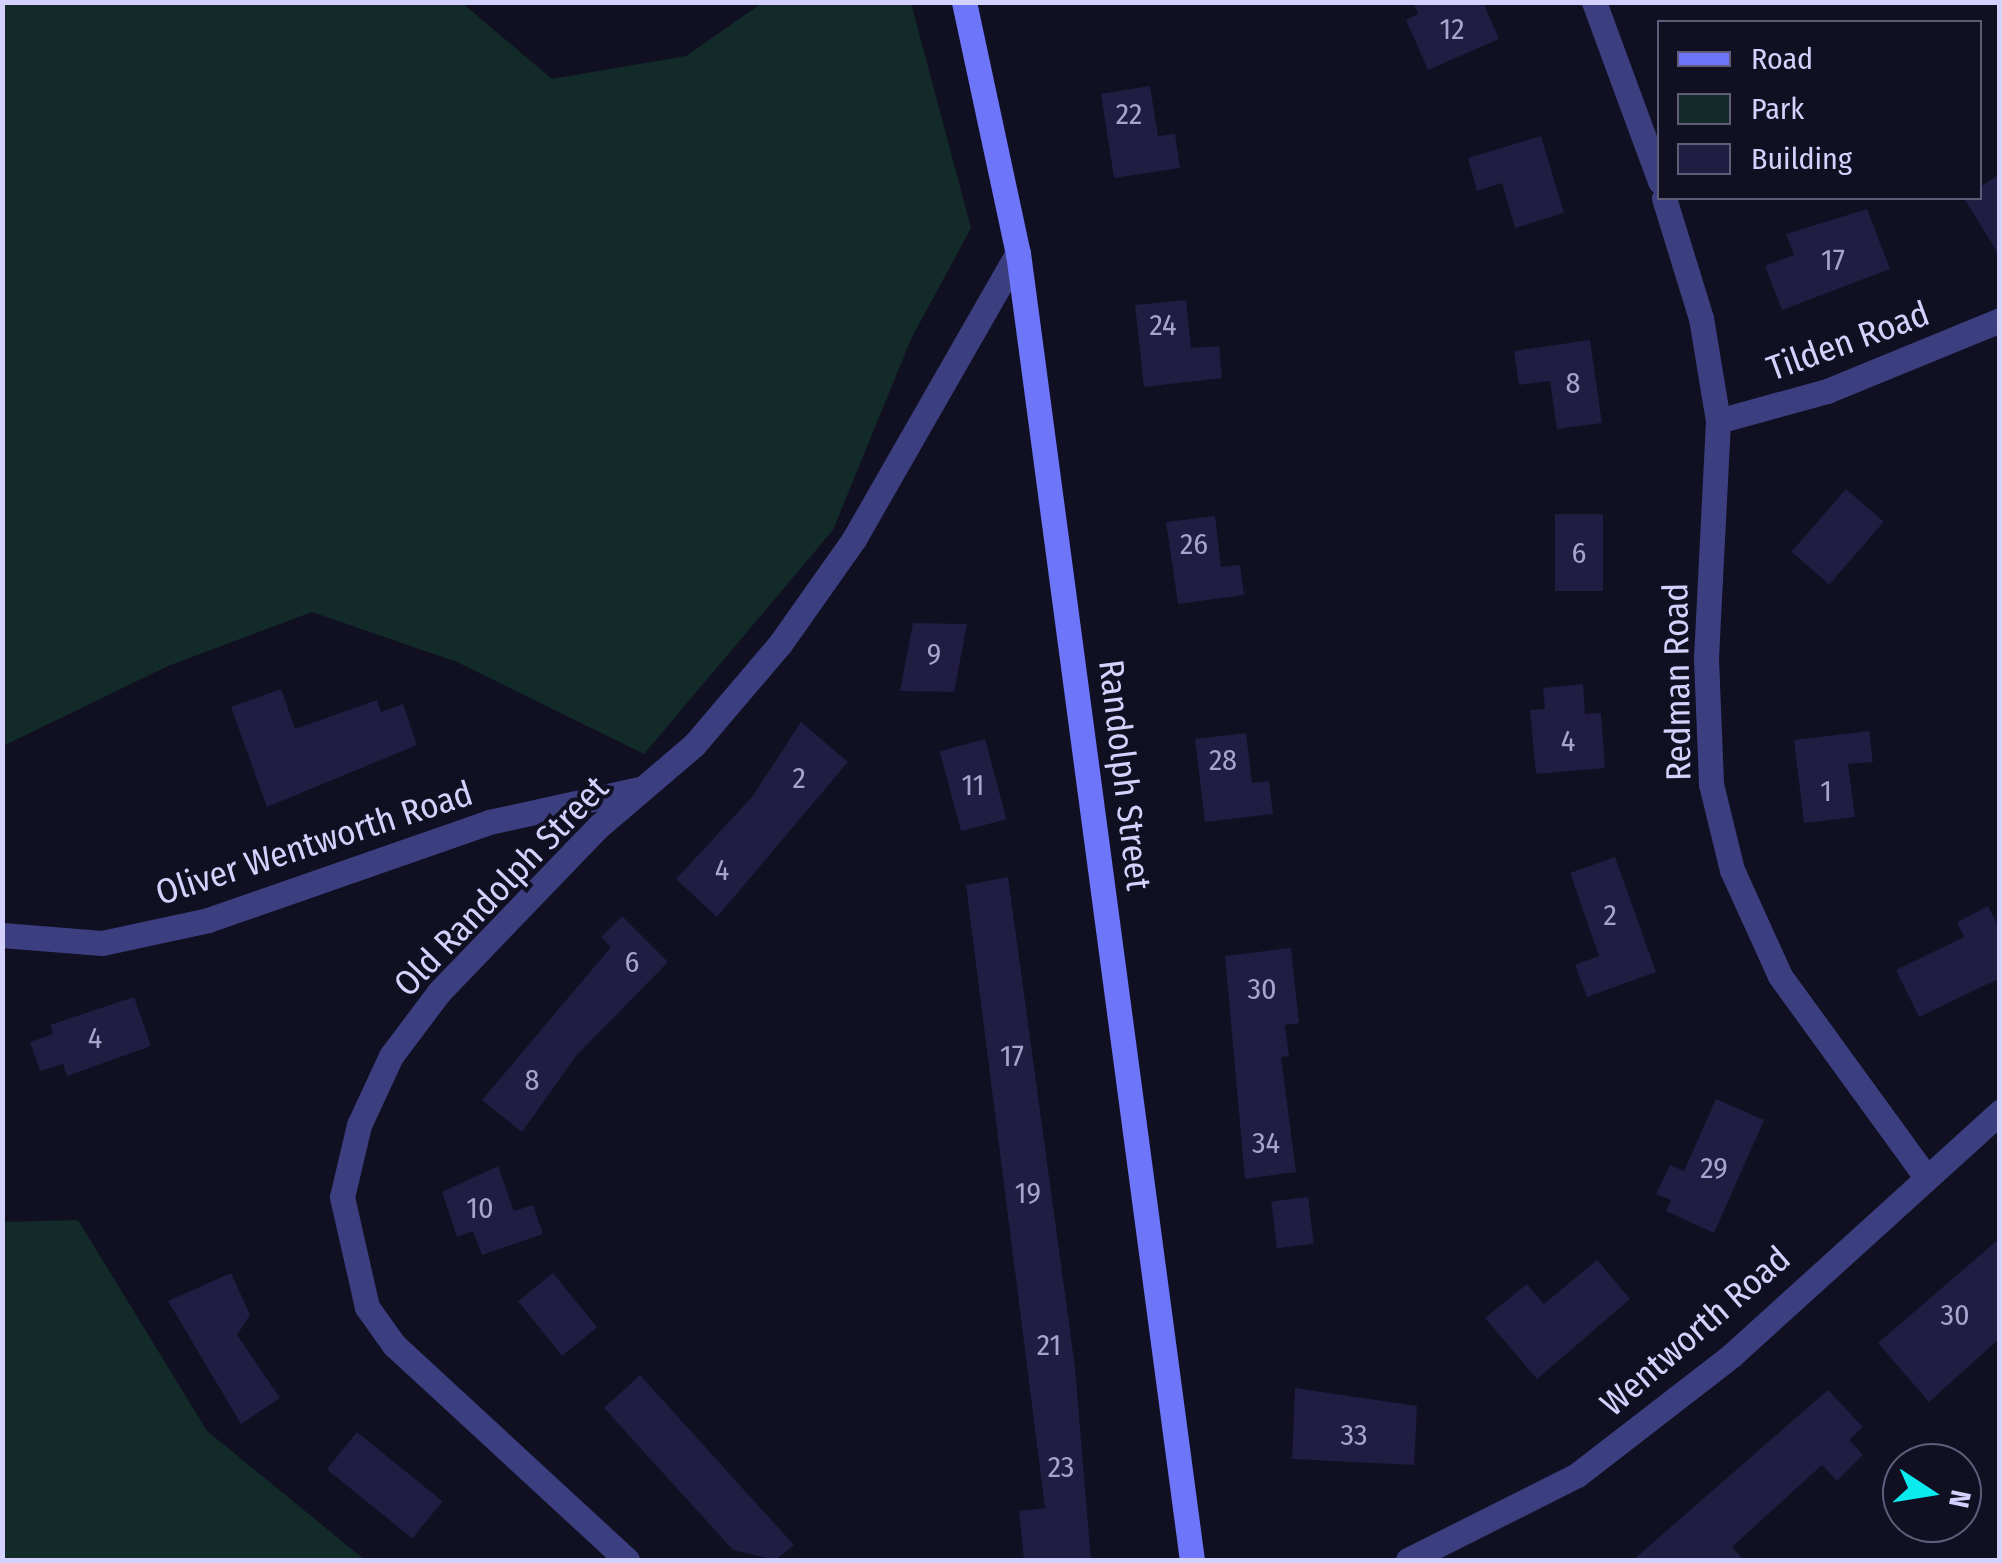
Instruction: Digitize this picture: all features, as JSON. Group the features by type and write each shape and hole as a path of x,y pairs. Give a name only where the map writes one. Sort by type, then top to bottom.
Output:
{"main road":[{"name":"Randolph Street","path":"964,2 1018,253 1192,1560"}],"street":[{"path":"1594,2 1657,173"},
{"name":"Redman Road","path":"1665,200 1701,318 1718,421 1706,658 1711,784 1732,870 1780,976 1923,1172"},
{"name":"Old Randolph Street","path":"627,1560 394,1346 350,1260 342,1197 359,1125 390,1056 494,932 644,788 780,644 854,540 1018,253"},
{"name":"Tilden Road","path":"1718,421 1827,391 2000,320"},
{"name":"Oliver Wentworth Road","path":"2,936 102,944 208,920 489,822 644,788"},
{"name":"Wentworth Road","path":"1408,1560 1577,1475 1732,1354 1923,1172 2000,1112"}],"green space":[{"path":"3,2 462,3 552,79 686,56 762,3 911,3 971,228 911,339 833,530 644,754 457,662 312,612 168,666 3,746"},
{"path":"78,1220 207,1431 365,1560 3,1560 3,1222"}],"building":[{"path":"1413,2 1483,2 1499,39 1428,70 1406,20 1418,14"},
{"path":"1150,86 1158,136 1175,134 1180,168 1114,178 1101,94"},
{"path":"1541,136 1564,213 1515,228 1502,183 1477,191 1468,158"},
{"path":"2000,174 2000,257 1965,200 1982,200 1982,186"},
{"path":"1867,209 1890,269 1782,310 1765,266 1794,255 1786,234"},
{"path":"1186,300 1191,348 1219,346 1222,378 1144,387 1135,305"},
{"path":"1590,340 1602,423 1557,429 1550,381 1519,385 1514,351"},
{"path":"1846,489 1884,522 1829,584 1792,552"},
{"path":"1555,514 1603,514 1603,591 1555,591"},
{"path":"1215,516 1221,567 1240,565 1244,595 1178,604 1166,522"},
{"path":"913,623 967,624 954,692 900,691"},
{"path":"1583,684 1585,714 1601,713 1605,768 1536,774 1530,710 1545,709 1543,688"},
{"path":"281,689 295,729 377,700 381,712 403,704 417,745 267,807 231,707"},
{"path":"801,722 848,762 717,917 676,879 752,797"},
{"path":"1869,731 1873,762 1848,764 1855,817 1804,823 1794,740"},
{"path":"1246,733 1252,783 1269,781 1273,814 1205,822 1195,739"},
{"path":"985,739 1006,819 961,831 940,751"},
{"path":"1615,857 1656,972 1587,997 1575,965 1599,956 1570,873"},
{"path":"1008,877 1075,1367 1091,1560 1024,1560 1019,1511 1045,1508 966,885"},
{"path":"1988,906 2000,930 2000,978 1919,1017 1896,970 1964,937 1957,922"},
{"path":"622,916 668,962 576,1056 522,1132 482,1100 611,947 601,937"},
{"path":"1291,948 1299,1023 1285,1025 1289,1056 1281,1057 1296,1172 1245,1179 1225,956"},
{"path":"134,997 151,1046 67,1076 63,1064 40,1071 30,1042 53,1034 50,1025"},
{"path":"1716,1099 1764,1120 1714,1233 1666,1211 1671,1200 1656,1194 1670,1165 1684,1171"},
{"path":"498,1166 514,1211 533,1205 543,1234 482,1255 473,1231 457,1237 442,1192"},
{"path":"1308,1197 1314,1244 1277,1248 1271,1202"},
{"path":"2000,1238 2000,1338 1929,1402 1878,1343"},
{"path":"1597,1260 1630,1299 1537,1379 1485,1318 1527,1284 1544,1304"},
{"path":"231,1273 250,1315 237,1335 280,1398 241,1424 168,1301"},
{"path":"553,1273 597,1327 562,1356 518,1301"},
{"path":"640,1375 794,1545 776,1560 733,1550 604,1408"},
{"path":"1295,1388 1417,1406 1414,1465 1292,1459"},
{"path":"1828,1390 1863,1427 1849,1440 1863,1455 1837,1481 1822,1465 1732,1547 1743,1560 1633,1560"},
{"path":"357,1432 442,1501 412,1539 327,1469"}]}
